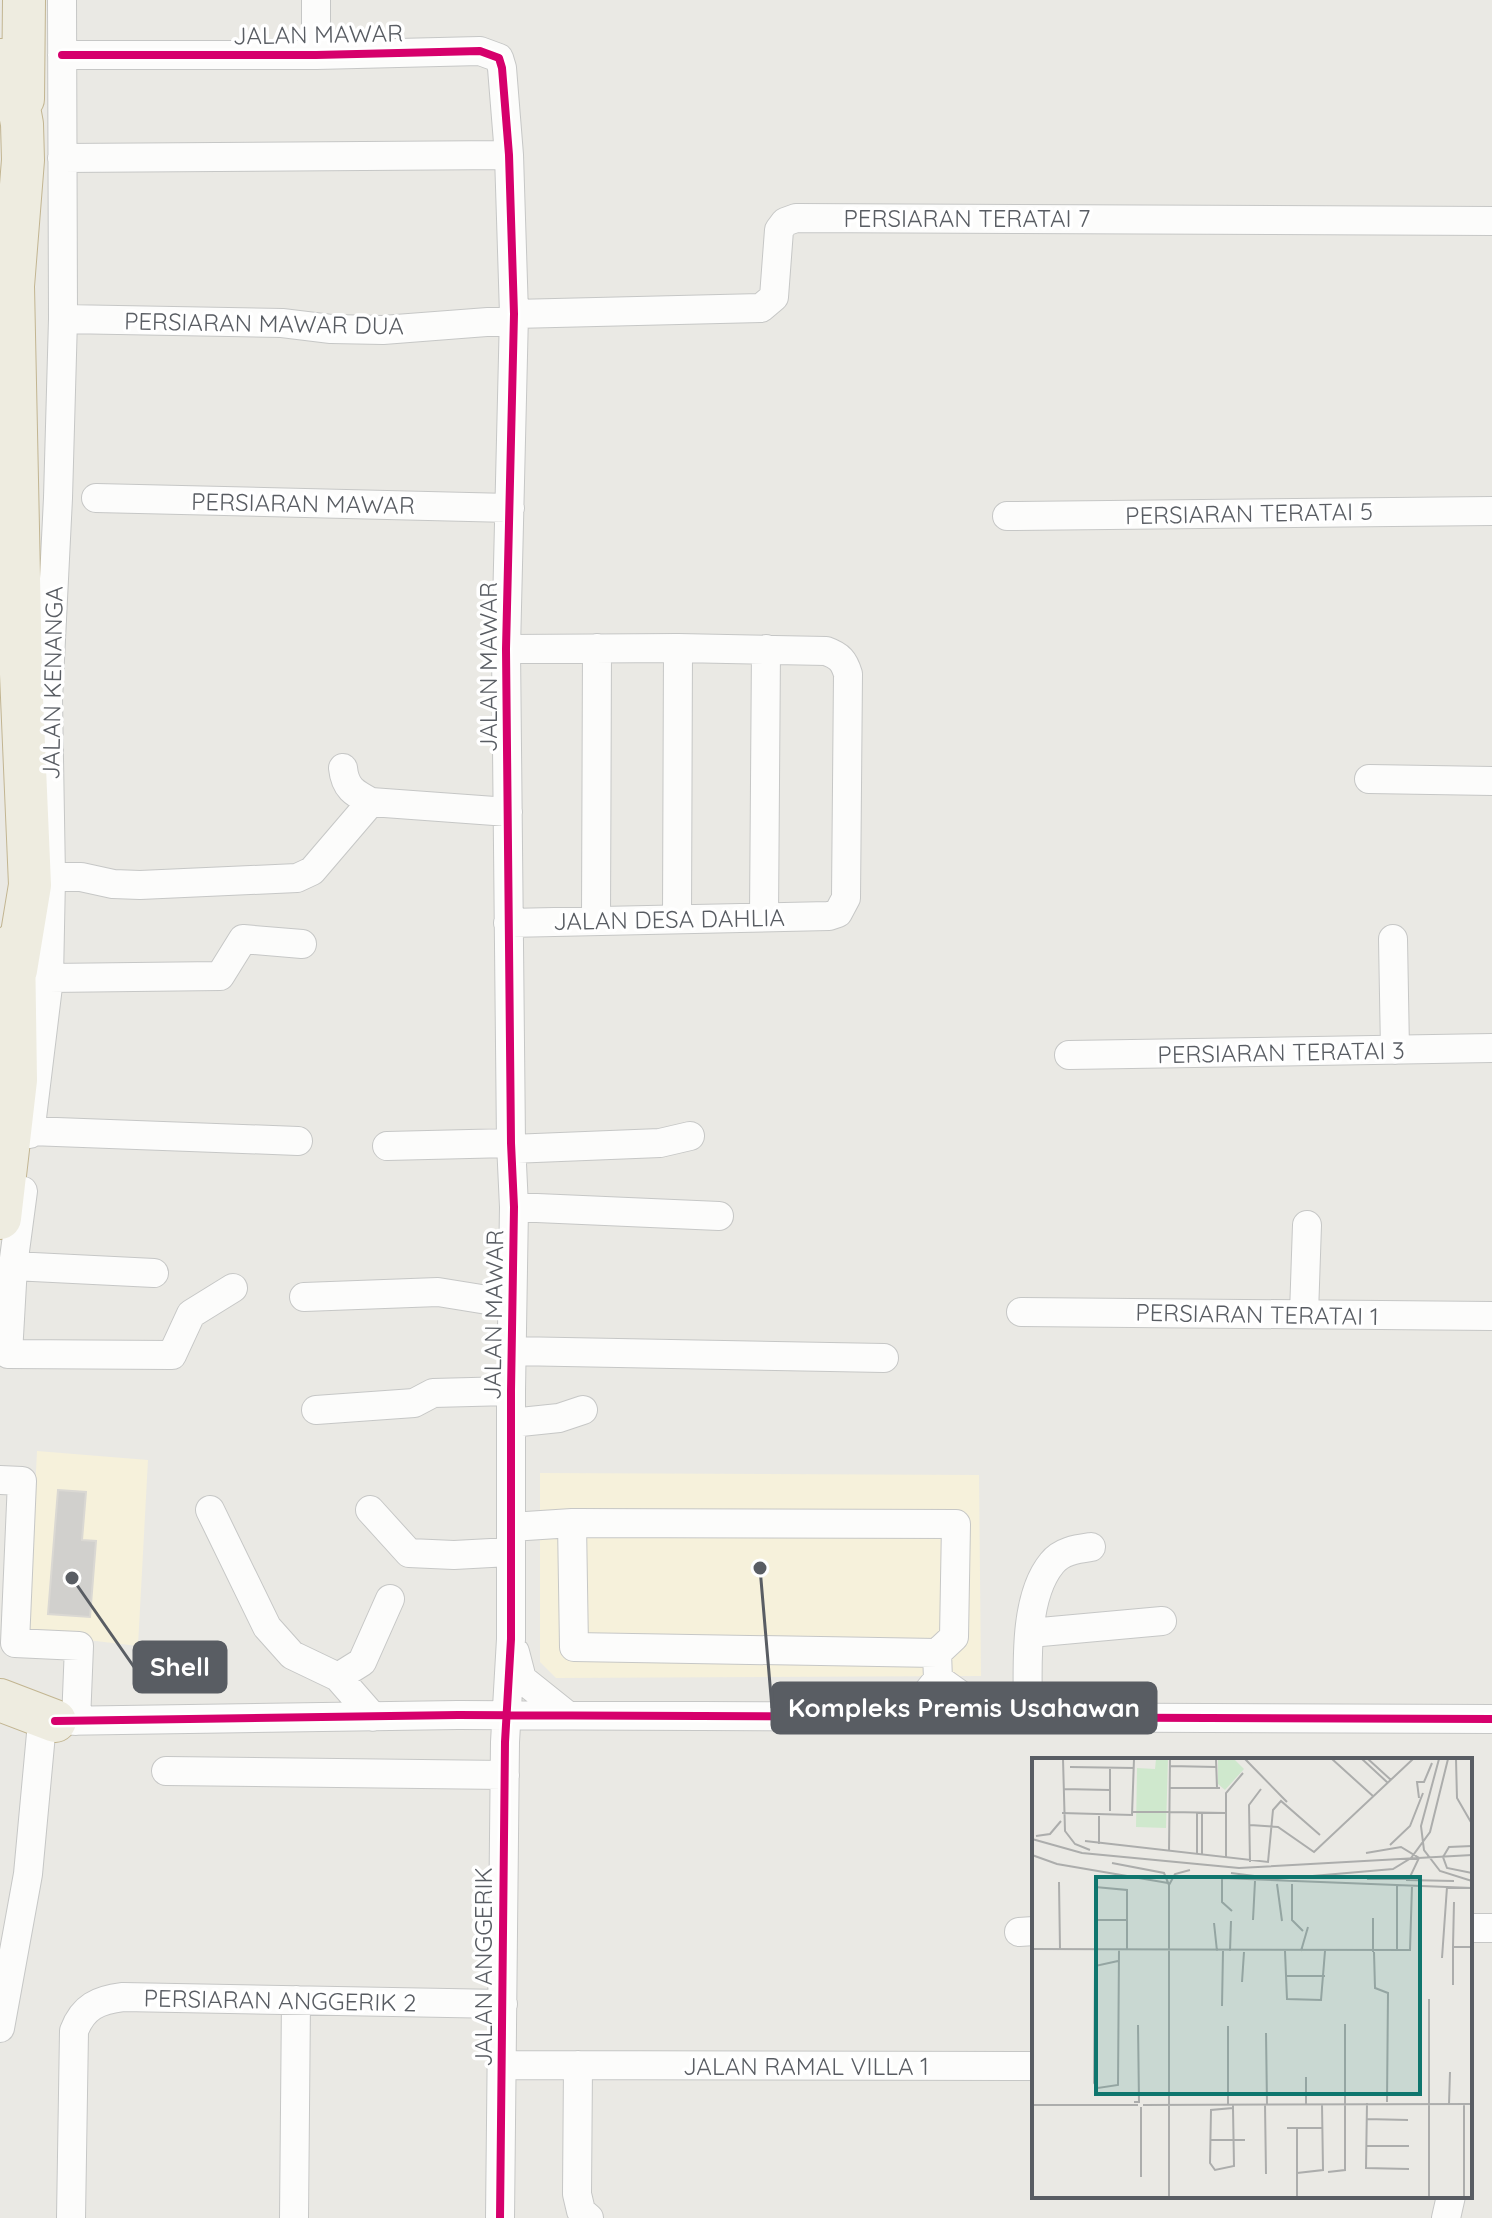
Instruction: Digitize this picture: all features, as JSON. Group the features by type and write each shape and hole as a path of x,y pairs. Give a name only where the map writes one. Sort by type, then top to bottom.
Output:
{"highway":[{"path":"0,1218 16,1080 33,974 21,674 13,286 23,160 24,0"},
{"path":"0,60 13,76 22,124"},
{"path":"0,719 33,974"},
{"path":"0,1700 58,1722"},
{"path":"0,1732 58,1722"}],"street":[{"name":"JALAN KENANGA","path":"4,1357 30,1131 33,974 51,877 48,700 63,319 62,0"},
{"path":"316,0 316,55"},
{"name":"JALAN MAWAR","path":"62,55 316,55 480,51 499,58 502,68 509,155 514,317 506,649 514,1207 511,1639 506,1716"},
{"path":"62,158 509,155"},
{"name":"PERSIARAN TERATAI 7","path":"514,317 761,308 774,297 779,230 785,222 796,218 1492,221"},
{"name":"PERSIARAN MAWAR DUA","path":"63,319 282,323 331,329 383,330 514,317"},
{"name":"PERSIARAN MAWAR","path":"96,498 510,508"},
{"name":"PERSIARAN TERATAI 5","path":"1007,516 1492,511"},
{"path":"596,921 597,648"},
{"path":"677,918 678,648"},
{"path":"506,649 766,649 764,916"},
{"name":"JALAN DESA DAHLIA","path":"508,923 829,916 843,908 846,898 848,674 838,655 826,651 766,649"},
{"path":"343,768 345,784 371,802 508,812"},
{"path":"1369,779 1492,781"},
{"path":"51,877 81,877 113,884 140,885 297,878 312,871 371,802"},
{"path":"33,974 220,976 243,939 302,944"},
{"path":"1393,939 1395,1050"},
{"name":"PERSIARAN TERATAI 3","path":"1069,1055 1492,1048"},
{"path":"30,1131 298,1141"},
{"path":"387,1146 660,1143 690,1136"},
{"path":"514,1207 719,1216"},
{"path":"1304,1314 1307,1225"},
{"path":"13,1266 154,1273"},
{"path":"4,1357 172,1355 191,1314 233,1288"},
{"path":"304,1297 438,1292 512,1304"},
{"name":"PERSIARAN TERATAI 1","path":"1021,1312 1492,1316"},
{"path":"512,1351 884,1358"},
{"path":"316,1410 414,1403 433,1393 511,1391"},
{"path":"511,1423 559,1418 583,1410"},
{"path":"0,1480 22,1481 15,1643 79,1646 58,1722 0,2028"},
{"path":"210,1510 267,1627 292,1655 338,1677 373,1717"},
{"path":"370,1510 409,1553 454,1555 572,1523 956,1524 954,1637 926,1694 893,1717"},
{"path":"572,1523 574,1647 938,1666"},
{"path":"1028,1717 1030,1633 1042,1580 1052,1562 1070,1550 1091,1547"},
{"path":"338,1677 362,1662 390,1599"},
{"path":"1030,1633 1162,1621"},
{"path":"458,1715 497,1681 511,1639"},
{"path":"511,1639 522,1679 567,1715"},
{"path":"938,1666 975,1717"},
{"path":"58,1722 458,1715 1492,1719"},
{"name":"JALAN ANGGERIK","path":"500,2218 506,1716"},
{"path":"1458,1719 1492,1730"},
{"path":"166,1771 505,1775"},
{"name":"PERSIARAN ANGGERIK 2","path":"71,2218 74,2031 79,2017 90,2006 106,1999 503,2004"},
{"path":"294,2218 296,2000"},
{"name":"JALAN RAMAL VILLA 1","path":"503,2065 1032,2066"},
{"path":"578,2065 577,2194 581,2211 589,2218"},
{"path":"1446,2218 1451,2198"}],"shaded area":[{"path":"37,1451 148,1460 138,1646 28,1633"},
{"path":"540,1473 979,1475 981,1676 556,1678 540,1662"}],"building":[{"path":"58,1490 86,1492 82,1540 96,1541 90,1617 48,1614"}],"cycle path":[{"path":"62,55 316,55 480,51 499,58 502,68 509,155 514,314 506,649 514,1207 511,1639 505,1742 500,2218"},
{"path":"55,1721 458,1715 1492,1719"}],"place":[{"name":"Kompleks Premis Usahawan","path":"760,1568"},
{"name":"Shell","path":"72,1578"}]}
